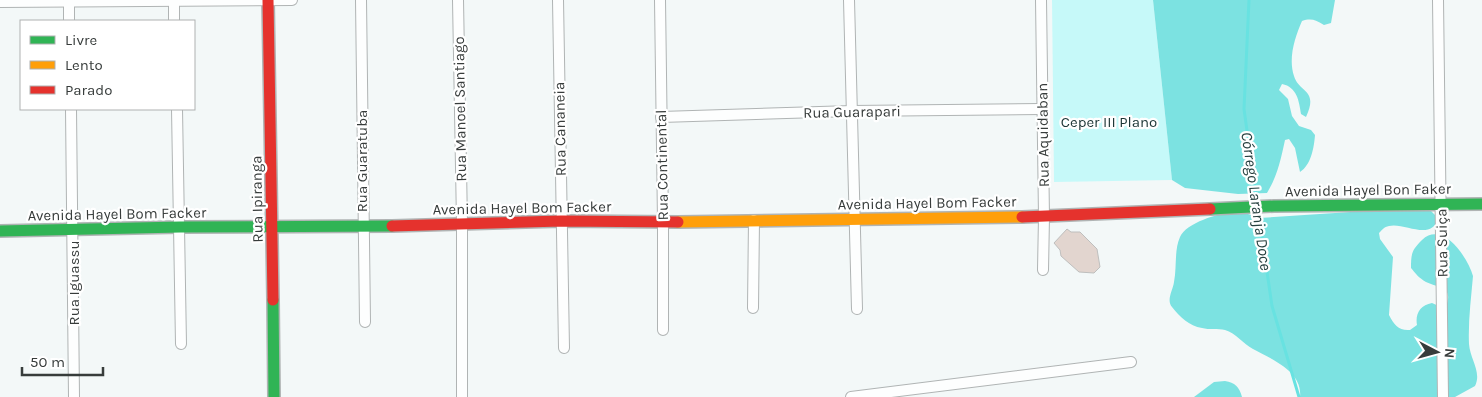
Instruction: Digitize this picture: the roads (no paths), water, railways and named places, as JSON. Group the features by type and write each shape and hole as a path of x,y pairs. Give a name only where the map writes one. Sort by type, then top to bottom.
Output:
{"street":[{"name":"Rua Ipiranga","path":"268,0 273,227 274,397"},
{"path":"0,2 292,0"},
{"name":"Rua Guaratuba","path":"361,0 365,322"},
{"name":"Rua Manoel Santiago","path":"458,0 462,223 462,397"},
{"name":"Rua Cananeia","path":"558,0 564,348"},
{"name":"Rua Continental","path":"660,0 663,330"},
{"path":"849,0 857,309"},
{"name":"Rua Aquidaban","path":"1041,0 1043,270"},
{"name":"Rua Suiça","path":"1438,0 1443,397"},
{"path":"69,1 70,20"},
{"path":"174,1 174,20"},
{"name":"Rua Guarapari","path":"661,117 852,111 1042,109"},
{"name":"Rua Iguassu","path":"71,110 74,229 74,397"},
{"path":"177,110 181,344"},
{"name":"Avenida Hayel Bon Faker","path":"1044,217 1274,206 1482,204"},
{"name":"Avenida Hayel Bom Facker","path":"0,231 180,227 363,227 561,221 663,222 1044,217"},
{"path":"753,308 754,220"},
{"path":"851,397 1131,362"}],"waterway":[{"name":"Córrego Laranja Doce","path":"1249,0 1244,109 1257,203"},
{"name":"Córrego Laranja Doce","path":"1258,210 1272,306 1299,397"}],"park label":[{"name":"Ceper III Plano","path":"1109,122"}]}
